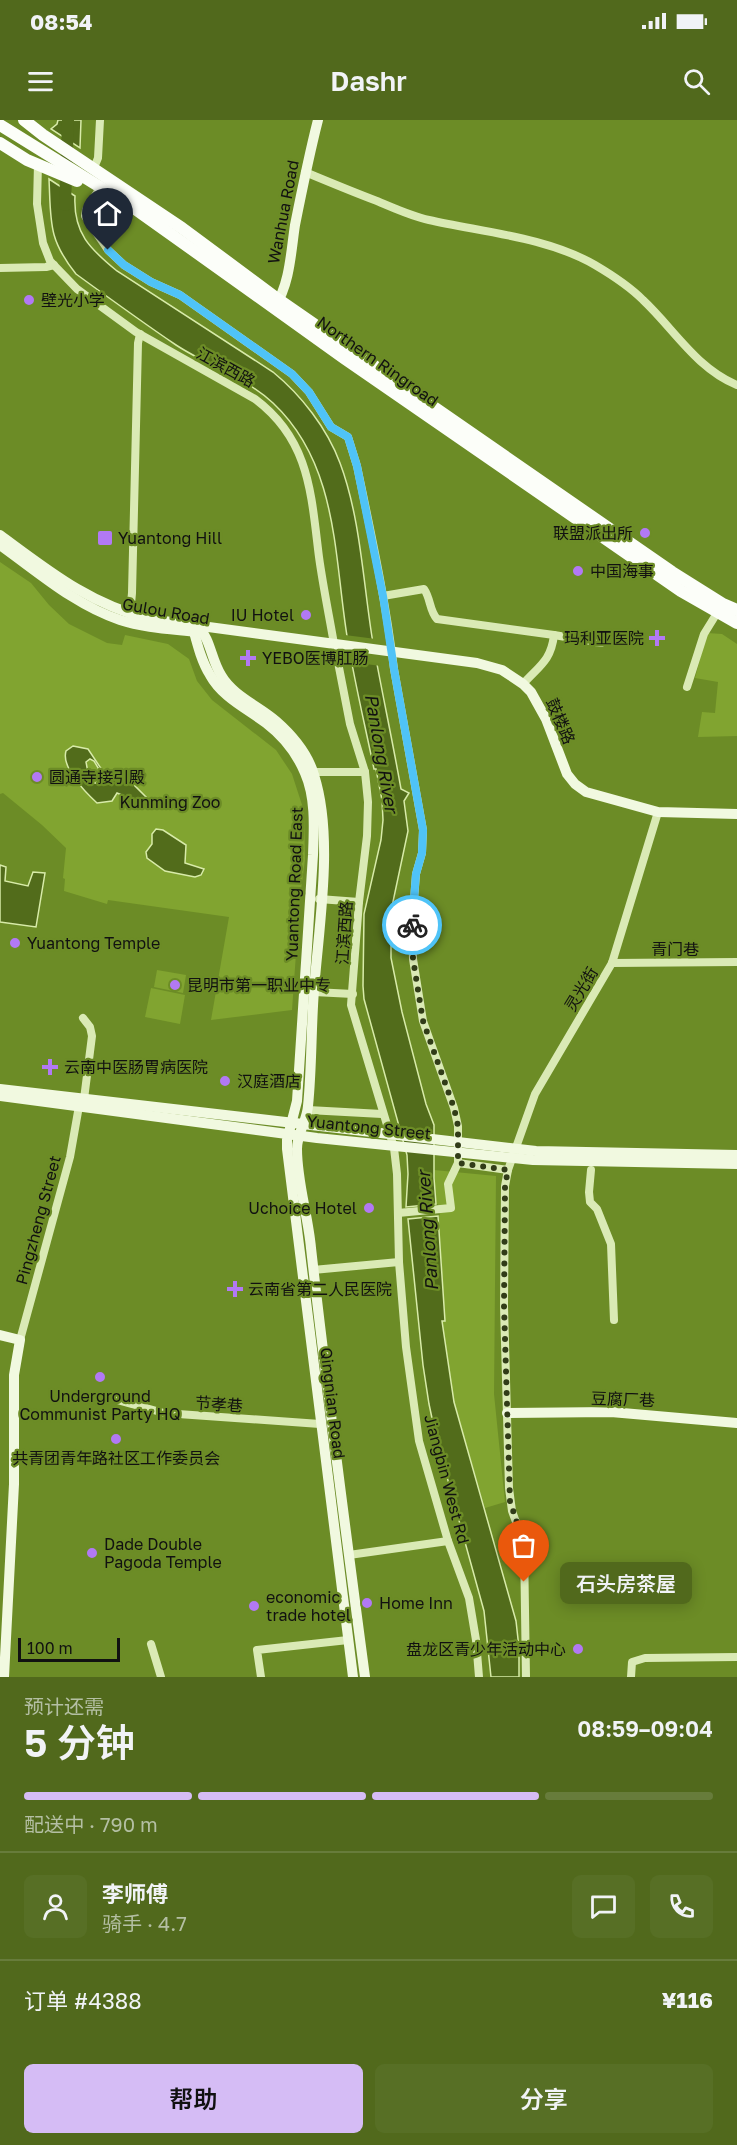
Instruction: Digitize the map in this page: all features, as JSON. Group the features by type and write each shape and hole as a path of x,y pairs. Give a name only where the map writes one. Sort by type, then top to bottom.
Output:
{"main road":[{"path":"17,120 43,135"},
{"path":"26,120 85,176"},
{"name":"Wanhua Road","path":"276,304 285,278 305,172 318,120"},
{"name":"Northern Ringroad","path":"0,125 60,163 182,228 276,304 386,387 681,591 737,623"},
{"path":"0,135 15,144 60,163"},
{"path":"0,143 27,160 85,176"},
{"name":"Northern Ringroad","path":"85,176 672,572 723,604 737,610"},
{"name":"Gulou Road","path":"0,535 77,590 98,602 130,614 199,630"},
{"name":"Gulou Road","path":"0,545 73,598 94,610 135,624 348,649"},
{"name":"Yuantong Road East","path":"199,630 221,676 244,699 276,720 302,750 314,772 323,819 295,1129"},
{"name":"Yuantong Road East","path":"199,630 199,649 210,676 233,701 282,737 296,755 306,775 314,820 316,899 314,992 308,1110 295,1129"},
{"name":"鼓楼路","path":"348,649 490,666 502,670 523,684 538,704 562,763 575,784 586,792 658,815 737,814"},
{"name":"鼓楼路","path":"388,654 476,668 500,675 521,688 534,706 557,765 572,788 583,797 600,803 658,815 737,819"},
{"name":"Yuantong Street","path":"0,1089 81,1103"},
{"name":"Yuantong Street","path":"0,1096 81,1103 533,1160 711,1159 737,1155"},
{"name":"Qingnian Road","path":"295,1129 365,1677"},
{"name":"Qingnian Road","path":"295,1129 287,1149 352,1677"},
{"name":"Yuantong Street","path":"711,1159 737,1164"},
{"path":"0,1335 20,1340 14,1375 14,1484 4,1677"},
{"name":"豆腐厂巷","path":"507,1413 611,1412 737,1422"}],"street":[{"path":"85,176 98,158 100,120"},
{"name":"江滨西路","path":"43,166 37,204 43,243 50,261 77,289 140,334 255,399 271,411 286,429 297,448 310,487 320,560 350,724 365,772 368,802 367,836 351,1005 382,1114 392,1139 401,1213"},
{"path":"305,172 427,220 476,228 534,243 569,253 594,265 639,295 703,365 737,385"},
{"path":"98,186 85,216 108,250 124,265 151,282 180,295 292,374 309,392 331,427 348,437 357,466 383,596 388,654 423,830 422,853 416,874 412,926 413,959 423,1021 454,1108 458,1126 458,1163 448,1184 451,1208 401,1213"},
{"path":"0,268 54,265"},
{"path":"130,614 140,334"},
{"path":"383,596 424,590 429,597 432,614 436,619 601,643"},
{"path":"687,687 704,634 717,613"},
{"path":"523,684 550,655 555,636"},
{"path":"314,772 365,772"},
{"name":"灵光街","path":"526,1677 523,1602 524,1545 510,1501 504,1306 505,1186 522,1124 535,1094 612,963 658,815"},
{"path":"316,899 359,902"},
{"name":"青门巷","path":"612,963 737,962"},
{"path":"314,992 353,994"},
{"name":"Pingzheng Street","path":"20,1340 70,1157 81,1103 92,1036 90,1027 83,1018"},
{"path":"308,1110 382,1114"},
{"path":"458,1163 508,1170"},
{"path":"591,1170 590,1202 597,1209 611,1244 614,1320"},
{"name":"Jiangbin West Rd","path":"401,1213 399,1262 406,1347 419,1441 447,1541 469,1598 479,1677"},
{"path":"313,1270 399,1262"},
{"name":"节孝巷","path":"117,1400 164,1413 320,1424"},
{"path":"349,1555 447,1541"},
{"path":"261,1677 257,1650 348,1640"},
{"path":"151,1644 161,1677"},
{"path":"631,1677 632,1662 645,1658 737,1657"}],"green space":[{"name":"Kunming Zoo","path":"0,562 31,583 69,624 107,643 122,645 125,635 168,644 189,659 197,681 212,700 276,750 292,774 304,811 305,860 292,1010 211,1020 229,917 108,900 107,904 64,891 66,848 3,793 0,794"},
{"path":"707,633 722,634 737,644 737,736 698,737 702,712 715,713 718,682 695,678"},
{"path":"157,970 186,975 183,993 154,987"},
{"path":"151,988 185,995 180,1024 145,1017"},
{"path":"434,1170 496,1176 494,1394 505,1502 485,1508 454,1402 442,1321 445,1320 438,1216 440,1215 438,1204 436,1204"}],"water":[{"path":"58,120 81,120 80,148 51,129"},
{"path":"49,179 75,196 75,209 80,230 99,255 117,271 273,372 312,413 328,437 340,463 357,526 372,637 401,789 409,793 404,801 408,831 391,911 391,958 402,1012 426,1104 434,1125 436,1204 406,1207 407,1155 364,999 364,914 381,840 382,800 353,669 330,512 322,482 310,454 294,427 273,403 251,386 176,345 76,274 60,250 53,230"},
{"path":"73,746 88,749 102,770 133,784 146,797 144,802 130,806 122,795 117,793 112,801 97,803 70,772 65,757 66,751","holes":["90,759 94,761 103,776 96,783 90,783 86,762"]},
{"path":"156,829 163,830 186,845 185,863 204,869 201,875 195,877 165,871 147,858 146,852 152,844 152,834"},
{"path":"0,865 6,867 5,881 28,886 33,872 45,873 36,927 0,922"},
{"path":"438,1216 445,1321 442,1321 454,1402 516,1621 519,1677 491,1677 484,1611 429,1404 408,1219"}],"pier":[{"path":"345,635 376,639 381,666 350,662"}],"waterway":[{"name":"Panlong River","path":"65,205 68,120"}],"way so far":[{"path":"412,925 413,959 423,1021 454,1108 458,1126 458,1163 508,1170 505,1186 505,1374 510,1501 524,1545 524,1582"}],"place":[{"name":"壁光小学","path":"29,300"},
{"name":"联盟派出所","path":"645,533"},
{"name":"Yuantong Hill","path":"105,538"},
{"name":"中国海事","path":"578,571"},
{"name":"IU Hotel","path":"306,615"},
{"name":"玛利亚医院","path":"657,638"},
{"name":"YEBO医博肛肠","path":"248,658"},
{"name":"圆通寺接引殿","path":"37,777"},
{"name":"Yuantong Temple","path":"15,943"},
{"name":"昆明市第一职业中专","path":"175,985"},
{"name":"云南中医肠胃病医院","path":"50,1067"},
{"name":"汉庭酒店","path":"225,1081"},
{"name":"Uchoice Hotel","path":"369,1208"},
{"name":"云南省第二人民医院","path":"235,1289"},
{"name":"Underground Communist Party HQ","path":"100,1377"},
{"name":"共青团青年路社区工作委员会","path":"116,1439"},
{"name":"Dade Double Pagoda Temple","path":"92,1553"},
{"name":"石头房茶屋","path":"524,1582"},
{"name":"Home Inn","path":"367,1603"},
{"name":"economic trade hotel","path":"254,1606"},
{"name":"盘龙区青少年活动中心","path":"578,1649"}],"route":[{"path":"108,250 124,265 151,282 180,295 292,374 309,392 331,427 348,437 367,512 423,830 422,853 416,874 412,925"}]}
